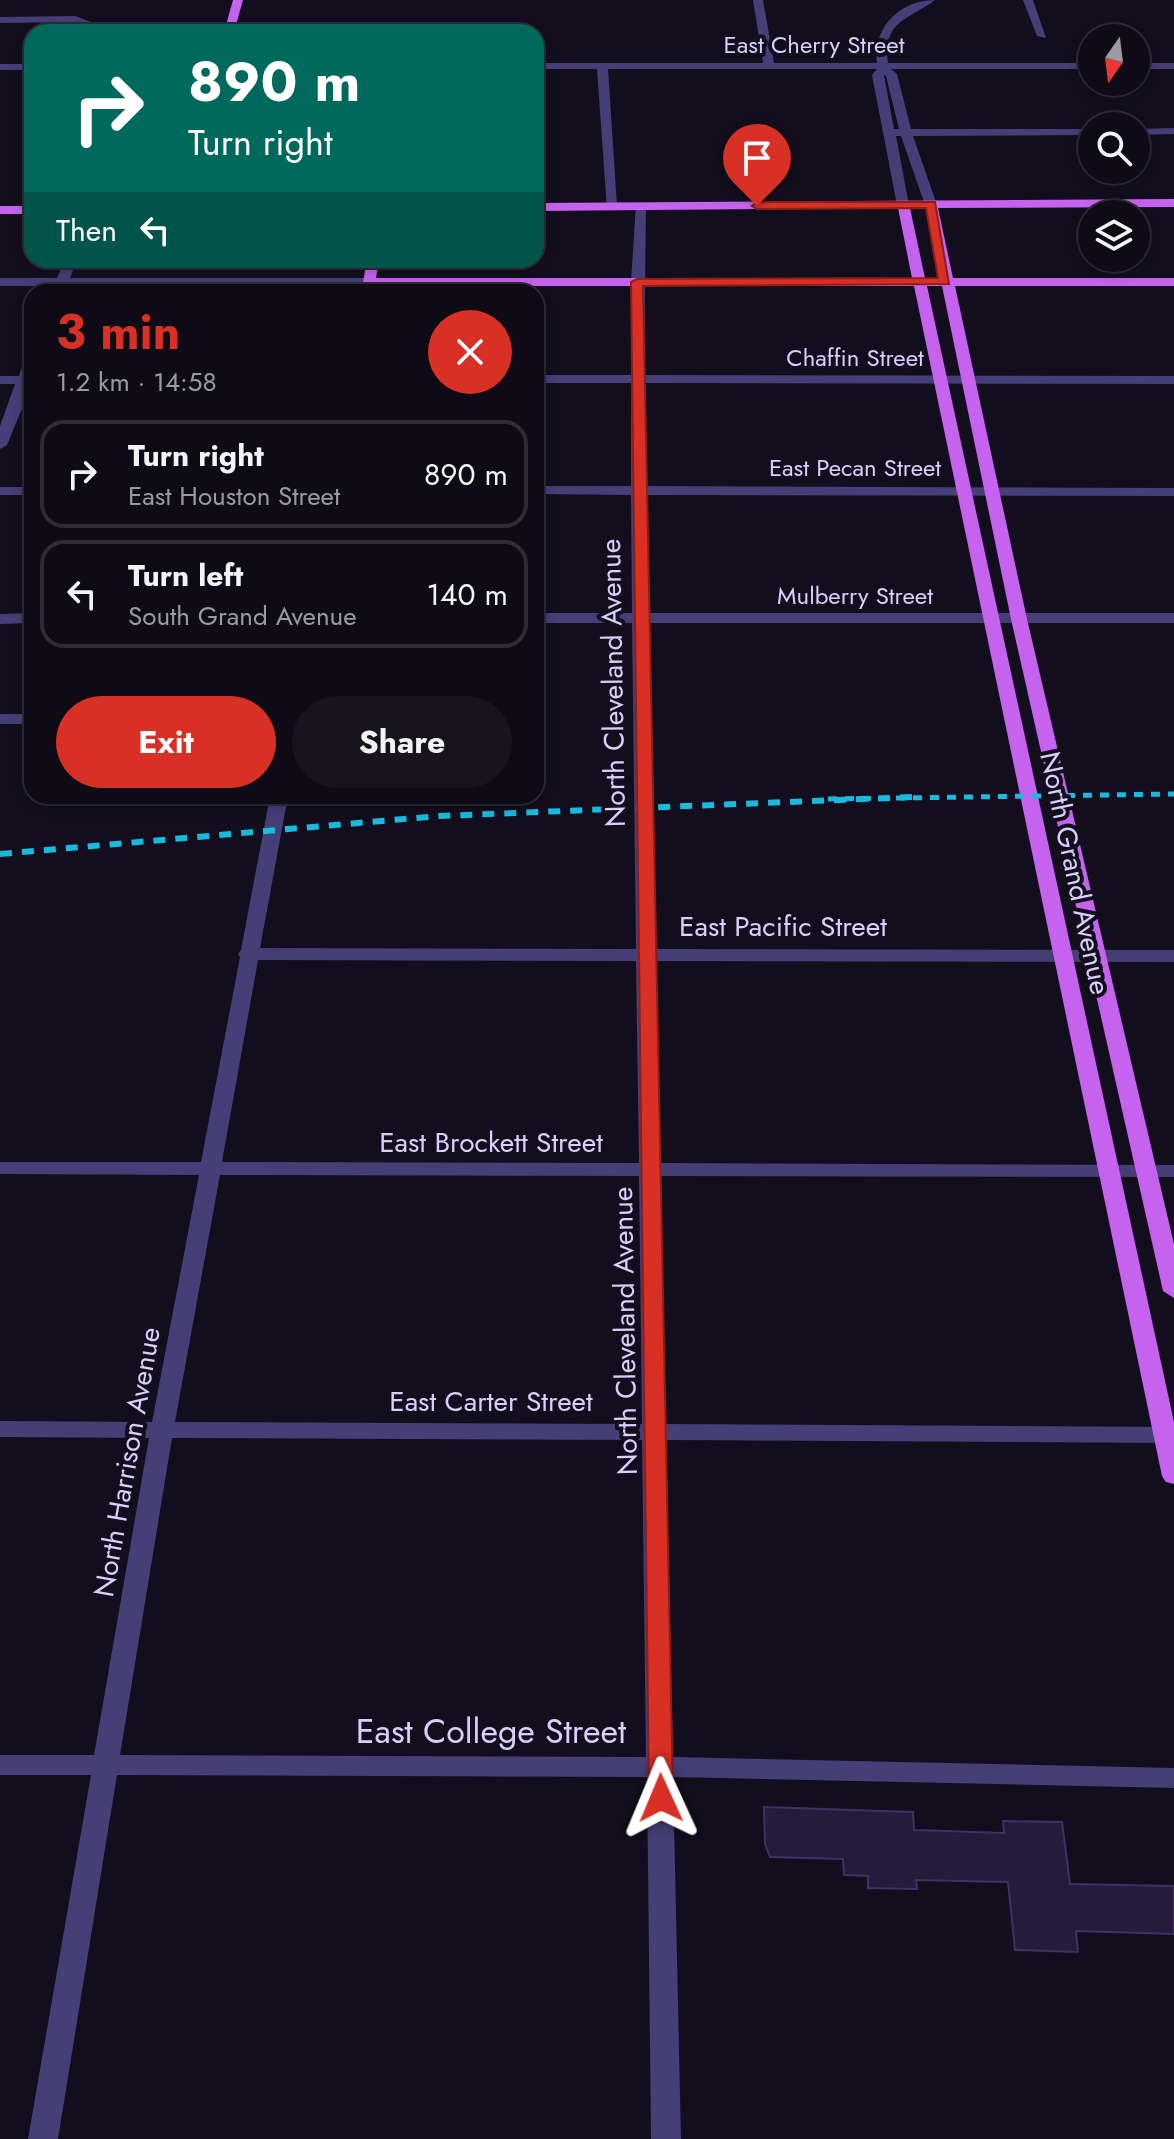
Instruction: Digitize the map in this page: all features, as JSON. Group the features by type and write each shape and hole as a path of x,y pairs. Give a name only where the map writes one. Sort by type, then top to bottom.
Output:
{"main road":[{"path":"231,24 238,0"},
{"path":"544,207 1174,203"},
{"name":"North Grand Avenue","path":"903,205 1063,955 1170,1435 1174,1476"},
{"name":"North Grand Avenue","path":"931,205 1019,619 1174,1291"},
{"path":"0,210 24,210"},
{"path":"529,284 1174,282"}],"street":[{"path":"758,0 769,65"},
{"path":"930,0 907,10 884,32 879,46 883,67 891,74 906,133 931,205"},
{"path":"1028,0 1042,36"},
{"path":"0,20 75,19 87,24"},
{"name":"East Cherry Street","path":"544,66 1078,66"},
{"path":"602,66 611,206"},
{"path":"1150,66 1174,66"},
{"path":"0,67 24,67"},
{"path":"883,67 878,75 903,205"},
{"path":"1150,132 1174,131"},
{"path":"887,133 1078,132"},
{"path":"900,188 925,188"},
{"name":"North Cleveland Avenue","path":"640,206 636,379 666,2139"},
{"path":"0,282 24,284"},
{"name":"Chaffin Street","path":"544,379 1174,380"},
{"path":"0,380 24,380"},
{"path":"0,445 24,389"},
{"name":"East Pecan Street","path":"544,490 1174,492"},
{"path":"0,491 24,491"},
{"path":"0,619 24,618"},
{"name":"Mulberry Street","path":"544,618 1174,618"},
{"path":"0,719 24,719"},
{"name":"North Harrison Avenue","path":"43,2139 162,1430 247,954 277,804"},
{"name":"East Pacific Street","path":"247,954 1174,956"},
{"name":"East Brockett Street","path":"0,1168 1174,1171"},
{"name":"East Carter Street","path":"0,1429 1170,1435"},
{"name":"East College Street","path":"0,1765 661,1767 1174,1778"}],"building":[{"path":"764,1807 913,1812 914,1830 1004,1833 1003,1821 1062,1822 1070,1884 1174,1886 1174,1934 1076,1931 1078,1952 1015,1950 1008,1882 916,1880 917,1889 868,1888 868,1876 844,1875 843,1859 770,1857 765,1844"}],"railway":[{"path":"883,798 1174,794"},
{"path":"883,798 913,797"},
{"path":"0,854 439,816 883,798"},
{"path":"828,799 883,798"}],"route":[{"path":"661,1798 636,379 637,282 945,282 931,205 757,206"}]}
